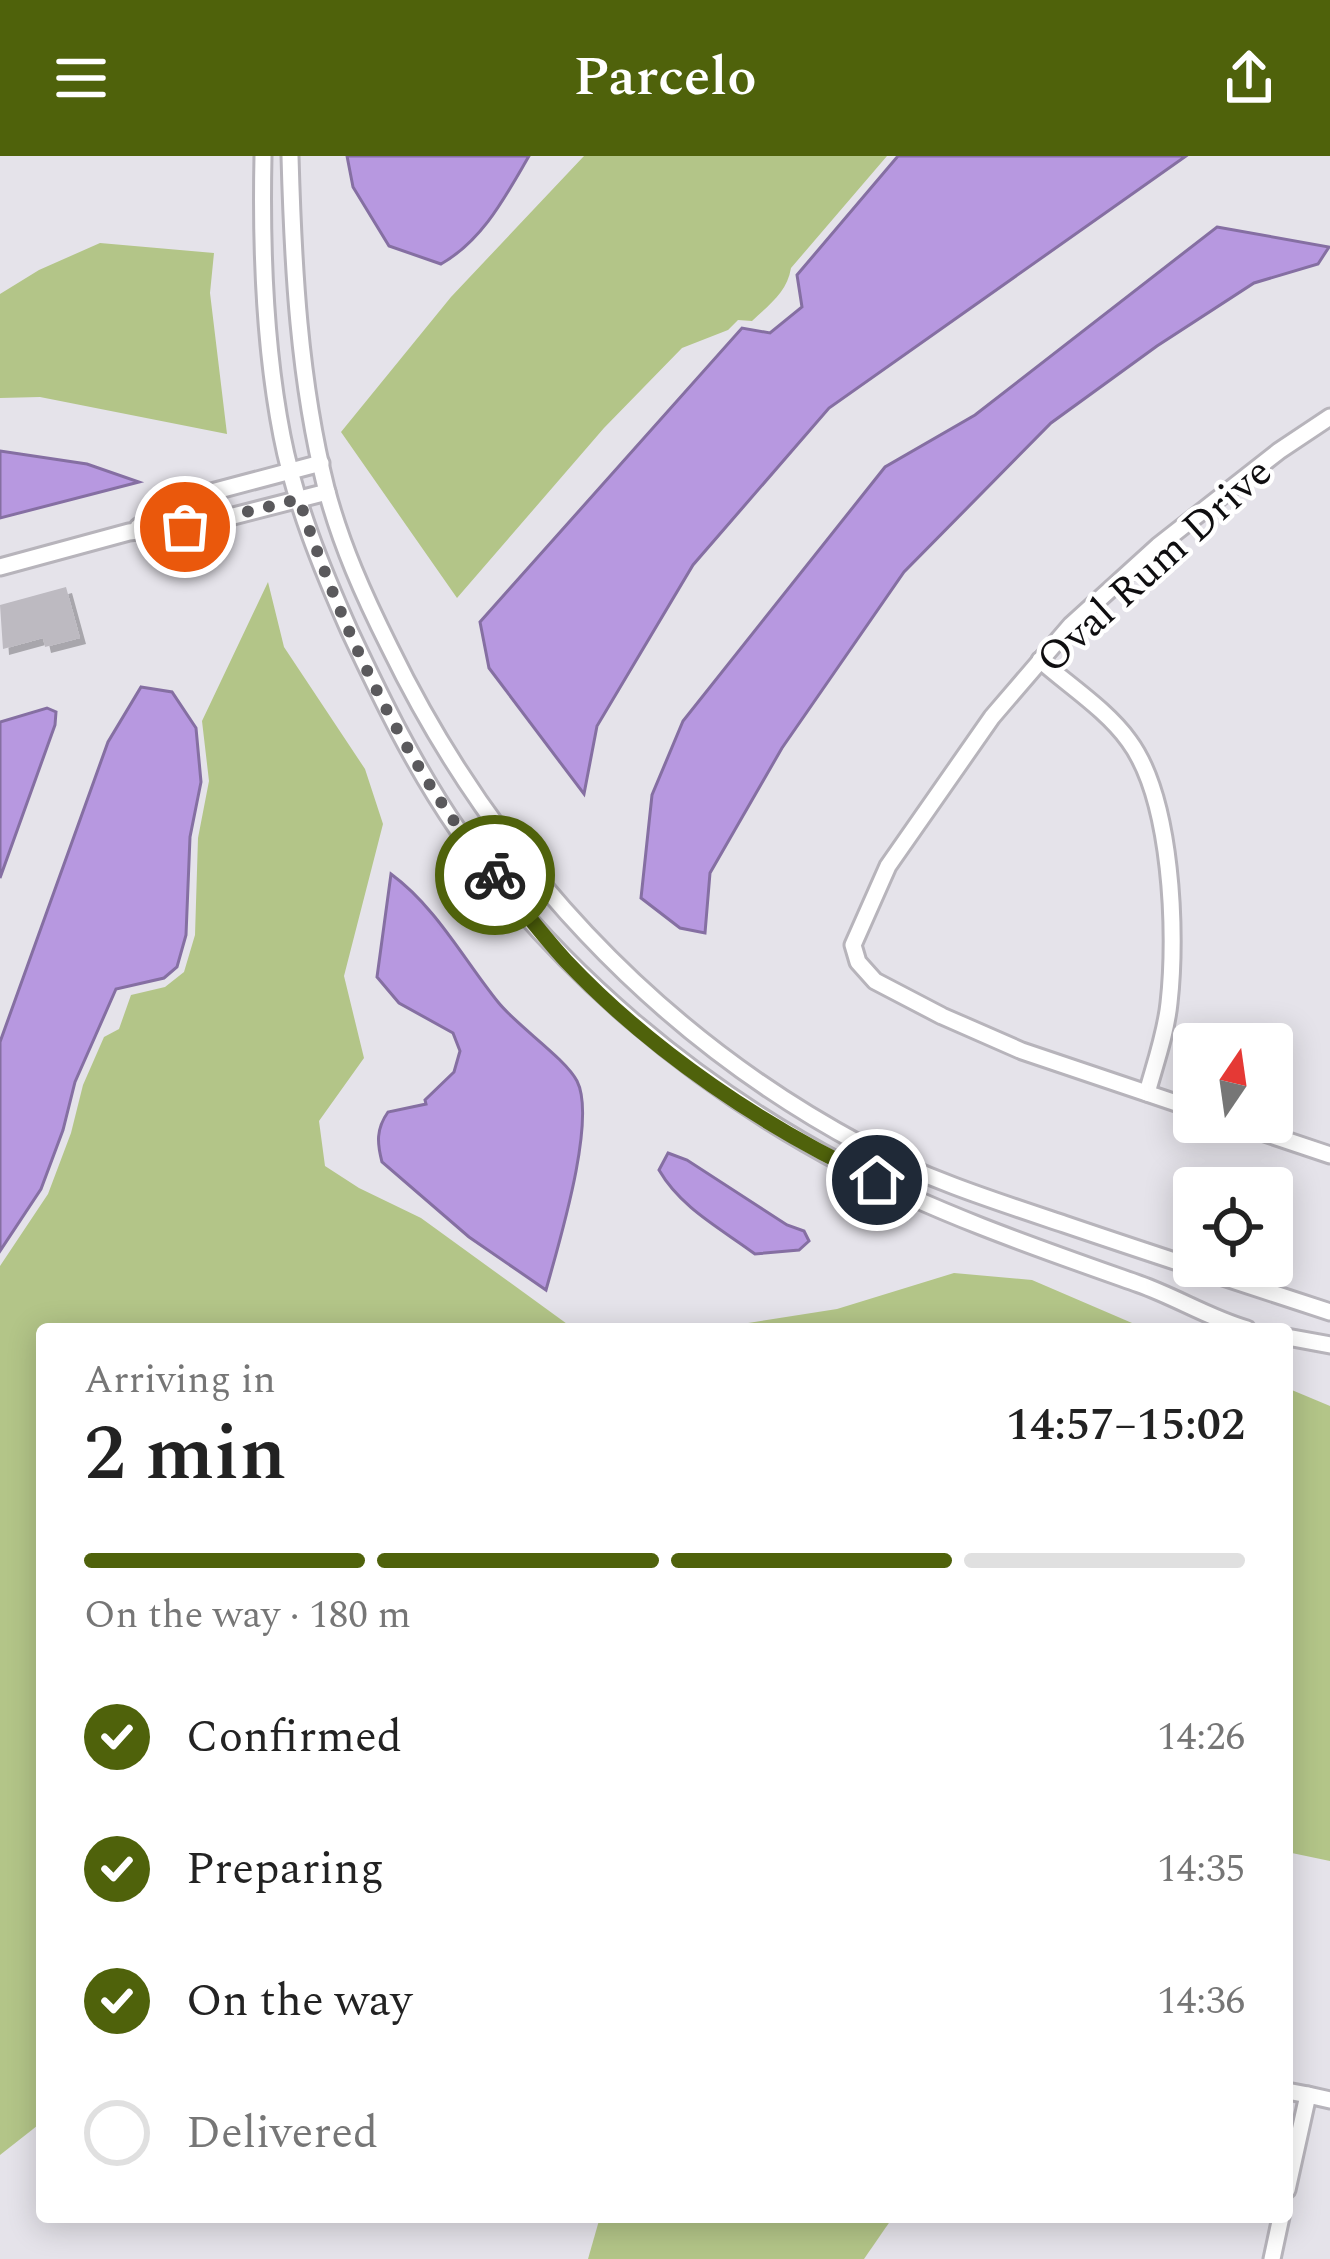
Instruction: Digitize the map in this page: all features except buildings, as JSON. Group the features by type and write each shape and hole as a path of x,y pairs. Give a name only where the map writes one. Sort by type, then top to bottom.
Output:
{"street":[{"path":"262,156 268,338 282,437 322,569 388,714 459,831 567,962 640,1029 763,1117 845,1165 941,1210 1174,1297 1226,1323"},
{"path":"290,156 308,399 327,492 351,568 418,705 486,814 583,935 664,1009 770,1091 898,1162 951,1186 1330,1312"},
{"name":"Oval Rum Drive","path":"1173,1102 1022,1051 942,1016 875,981 858,962 853,945 889,866 992,717 1071,625 1158,546 1330,417"},
{"path":"129,532 189,498 321,463"},
{"path":"0,567 129,532 202,524 327,492"},
{"path":"1040,660 1127,738 1147,770 1163,837 1174,939 1169,1006 1147,1093"},
{"path":"1293,1143 1330,1155"},
{"path":"1293,1338 1330,1345"},
{"path":"1293,2092 1330,2100"},
{"path":"1293,2163 1308,2096"},
{"path":"1272,2259 1280,2223"}],"green space":[{"path":"584,156 887,156 791,268 772,303 752,321 738,320 728,330 682,348 604,428 457,598 341,432 451,297"},
{"path":"100,243 214,253 210,293 227,434 40,397 0,398 0,294 39,270"},
{"path":"268,582 284,647 365,769 383,824 344,976 364,1058 319,1121 325,1166 421,1218 566,1323 36,1323 36,2127 0,2155 0,1266 48,1194 83,1085 104,1037 119,1029 131,995 165,987 184,972 195,935 198,838 209,781 202,721"},
{"path":"954,1273 1032,1280 1132,1323 748,1323 837,1309"},
{"path":"1293,1391 1330,1406 1330,1861 1293,1853"},
{"path":"598,2223 889,2223 864,2259 588,2259"}],"shaded area":[{"path":"347,156 529,156 481,230 441,264 389,246 353,187"},
{"path":"898,156 1186,156 829,408 693,565 597,726 584,794 489,668 480,622 742,328 770,333 802,307 797,275"},
{"path":"1217,227 1329,247 1318,264 1254,283 1051,423 904,572 782,748 710,873 705,933 680,928 641,898 652,795 683,721 885,467 975,415"},
{"path":"0,451 87,464 139,482 0,518"},
{"path":"141,687 172,692 196,728 201,782 190,837 186,935 177,967 164,978 116,989 75,1082 41,1189 0,1251 0,1042 108,742"},
{"path":"47,708 56,712 55,725 0,878 0,722"},
{"path":"391,874 436,918 506,1011 577,1081 582,1099 579,1153 546,1290 469,1237 382,1162 379,1136 388,1112 426,1104 454,1072 460,1051 453,1033 399,1003 377,977"},
{"path":"668,1153 804,1231 809,1241 799,1250 755,1254 678,1196 659,1170"}],"way so far":[{"path":"185,527 299,499 322,569 388,714 459,831 495,875"}],"route":[{"path":"495,875 567,962 640,1029 763,1117 877,1180"}]}
